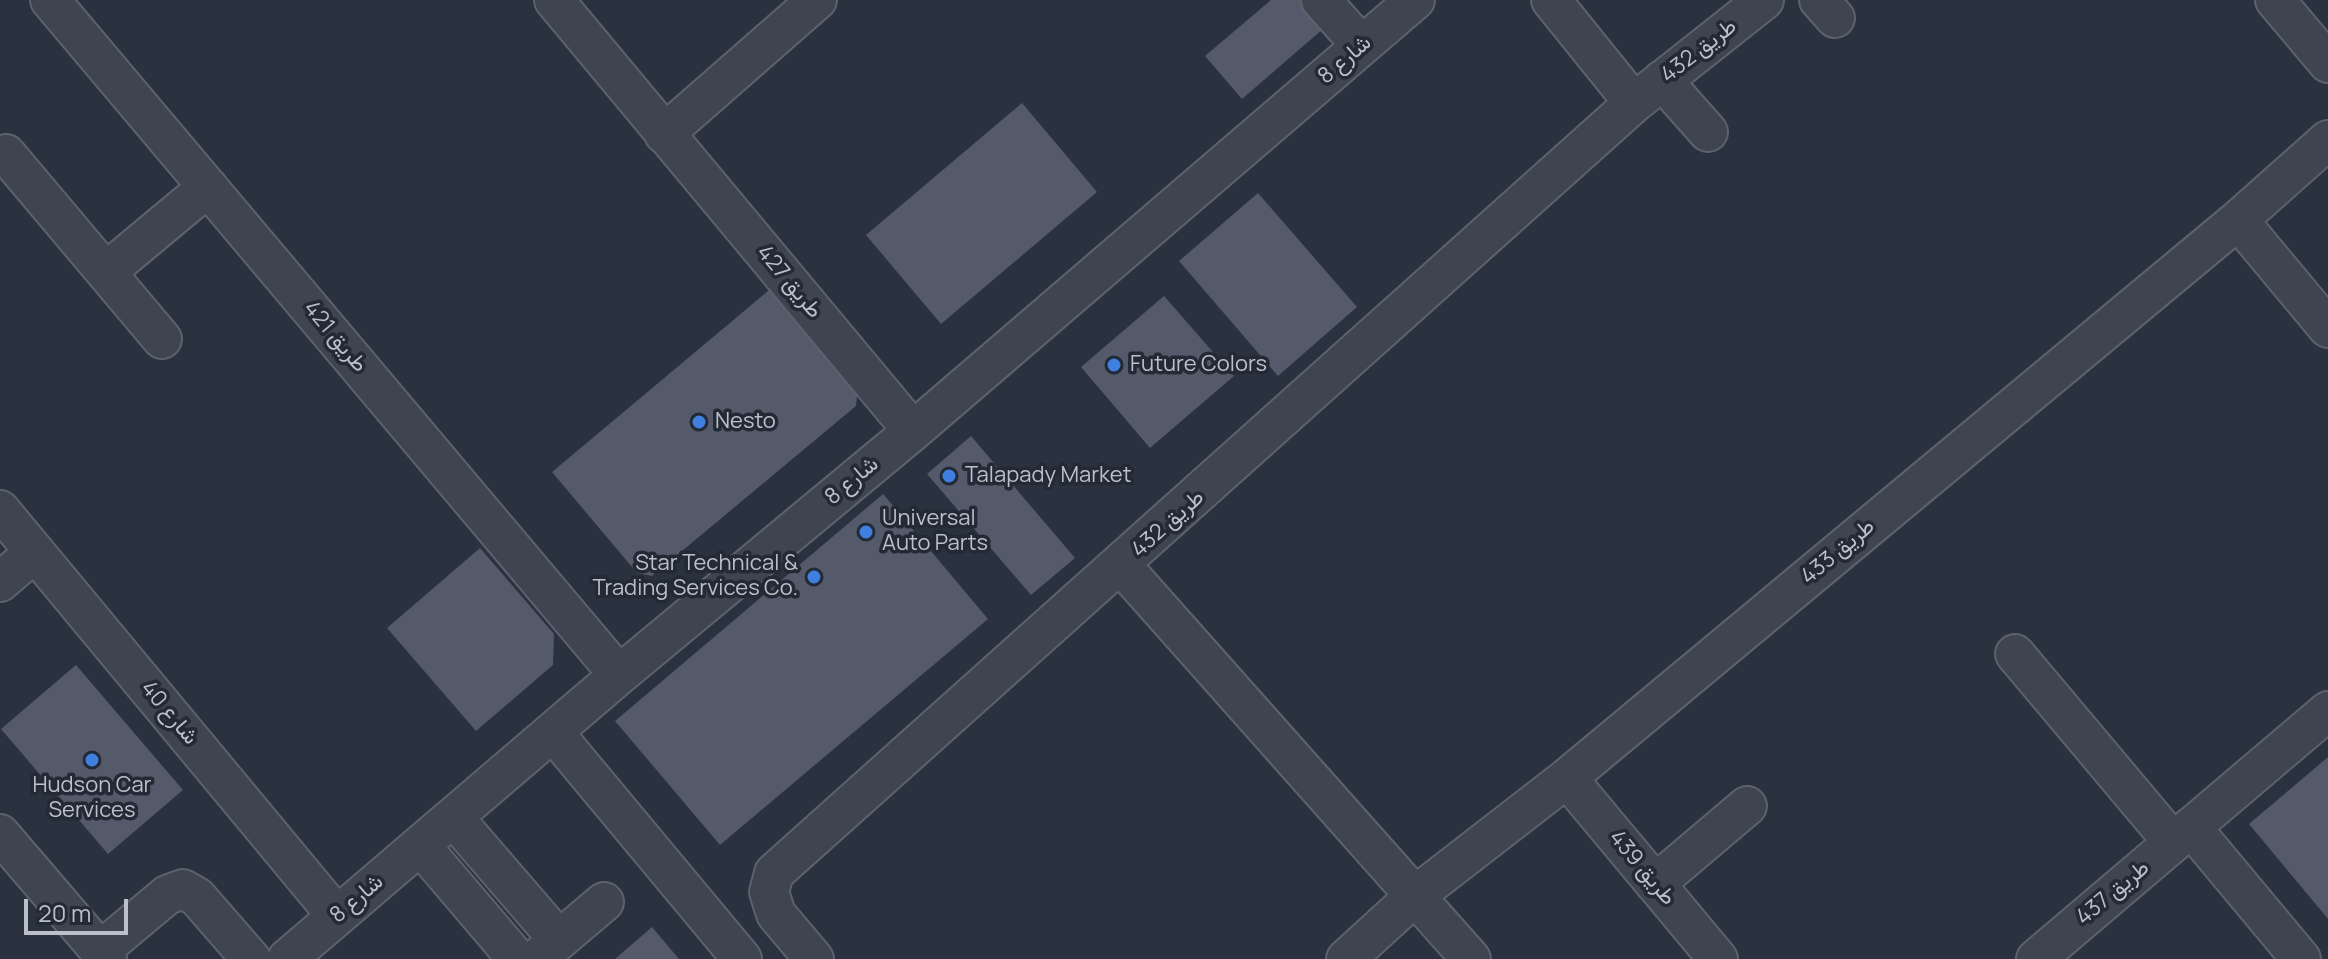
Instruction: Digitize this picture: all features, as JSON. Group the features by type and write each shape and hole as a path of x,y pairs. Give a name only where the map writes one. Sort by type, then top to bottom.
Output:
{"street":[{"name":"طريق 421","path":"50,0 619,675"},
{"name":"طريق 427","path":"554,0 913,431"},
{"path":"664,134 817,0"},
{"path":"1321,0 1361,45"},
{"name":"شارع 8","path":"287,959 619,675 913,431 1415,0"},
{"path":"1551,0 1704,136"},
{"name":"طريق 432","path":"814,959 776,914 769,892 774,873 1650,90 1764,0"},
{"path":"2275,0 2328,63"},
{"name":"طريق 433","path":"1346,959 1410,900 1567,778 2238,220 2328,140"},
{"path":"6,154 162,339"},
{"path":"106,272 208,187"},
{"path":"2238,220 2328,328"},
{"name":"شارع 40","path":"0,510 337,916"},
{"path":"0,582 35,552"},
{"path":"1121,565 1410,900 1471,959"},
{"path":"2015,654 2301,959"},
{"name":"طريق 437","path":"2036,959 2328,711"},
{"path":"553,732 742,959"},
{"name":"طريق 439","path":"1567,778 1718,959"},
{"path":"1655,884 1747,806"},
{"path":"453,817 548,950 604,902"},
{"path":"0,834 103,955 167,895 183,889 197,897 251,959"},
{"path":"420,845 517,959"},
{"path":"1410,900 1451,959"}],"building":[{"path":"1271,0 1311,0 1331,22 1242,99 1205,56"},
{"path":"1022,103 1097,192 941,324 866,235"},
{"path":"1258,193 1357,307 1278,376 1179,261"},
{"name":"Nesto","path":"774,286 858,387 856,406 652,576 637,573 552,472"},
{"path":"1164,296 1234,376 1150,448 1081,367"},
{"path":"971,436 1075,558 1031,595 927,474"},
{"path":"883,494 988,619 720,845 615,721"},
{"path":"480,548 554,634 553,665 476,731 387,628"},
{"name":"Hudson Car Services","path":"76,665 183,790 108,854 1,729"},
{"path":"2328,757 2328,919 2249,824"},
{"path":"652,927 679,959 615,959"}],"place":[{"name":"Future Colors","path":"1114,365"},
{"name":"Nesto","path":"699,422"},
{"name":"Talapady Market","path":"949,476"},
{"name":"Universal Auto Parts","path":"866,532"},
{"name":"Star Technical & Trading Services Co.","path":"814,577"},
{"name":"Hudson Car Services","path":"92,760"}]}
